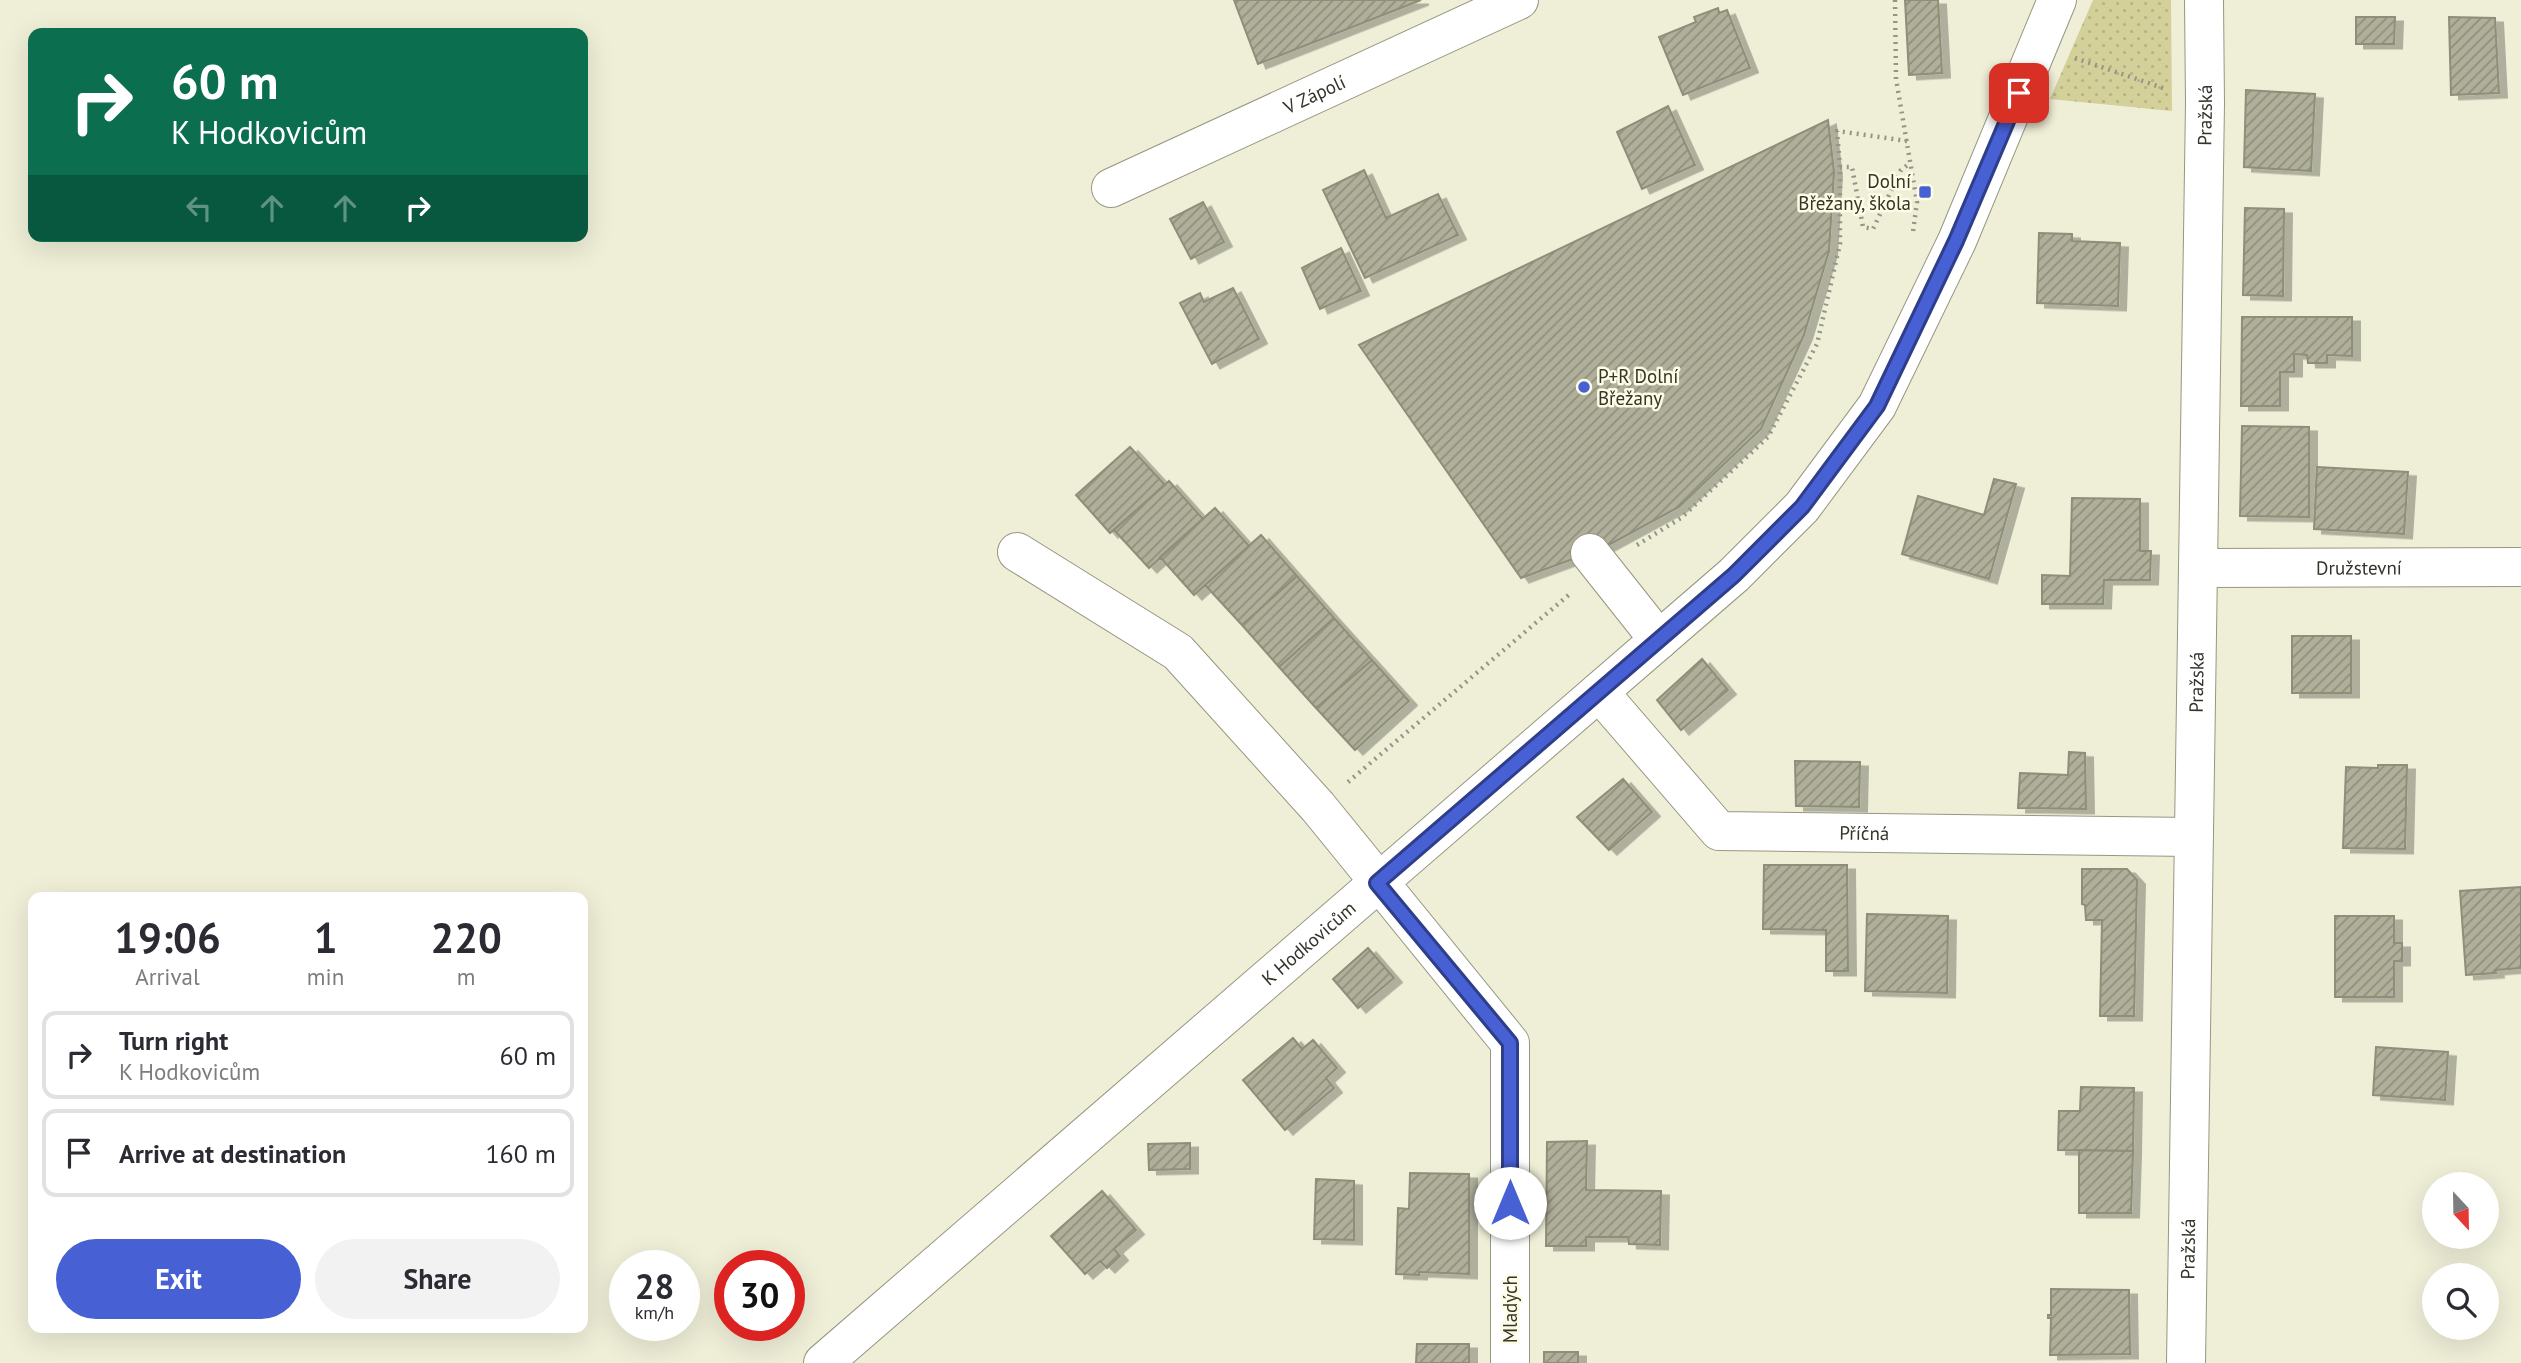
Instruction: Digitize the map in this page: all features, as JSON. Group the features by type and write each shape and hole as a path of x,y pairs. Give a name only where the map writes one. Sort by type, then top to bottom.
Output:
{"street":[{"name":"V Zápolí","path":"1111,188 1519,0"},
{"name":"Pražská","path":"2186,1363 2205,103 2204,0"},
{"name":"K Hodkovicům","path":"823,1363 1734,575 1802,507 1877,406 1956,241 2053,1"},
{"name":"Mladých","path":"1017,552 1178,652 1318,807 1377,883 1510,1043 1510,1363"},
{"path":"1595,560 1658,640"},
{"name":"Družstevní","path":"2198,568 2521,567"},
{"name":"Příčná","path":"1598,692 1719,831 2193,837"}],"path":[{"path":"2062,54 2164,89"},
{"path":"1318,807 1595,560 1681,518 1768,437 1817,344 1840,244 1837,131 1906,141"},
{"path":"1840,167 1852,167 1863,227 1873,229 1900,170 1910,163"}],"shaded area":[{"path":"2093,0 2171,0 2172,111 2050,99"}],"building":[{"path":"1234,0 1421,0 1258,64"},
{"path":"1905,0 1938,0 1942,73 1909,75"},
{"path":"1718,8 1719,13 1727,10 1750,68 1683,95 1659,37 1696,22 1694,17"},
{"path":"2356,17 2395,17 2394,44 2356,44"},
{"path":"2449,17 2495,18 2499,93 2451,95"},
{"path":"2246,90 2315,94 2311,171 2244,167"},
{"path":"1668,106 1695,165 1642,189 1617,132"},
{"name":"P+R Dolní Břežany","path":"1828,120 1834,172 1829,251 1804,335 1761,429 1679,507 1603,548 1521,578 1359,345"},
{"path":"1364,170 1386,218 1438,194 1458,235 1365,278 1323,190"},
{"path":"1203,202 1224,242 1191,259 1170,219"},
{"path":"2245,208 2284,209 2283,296 2243,295"},
{"path":"2039,233 2072,234 2072,241 2120,243 2118,306 2037,303"},
{"path":"1341,248 1361,291 1320,309 1302,268"},
{"path":"1233,288 1259,339 1212,364 1180,303 1200,293 1204,302"},
{"path":"2242,317 2352,317 2352,356 2327,355 2327,363 2308,363 2307,355 2294,354 2294,372 2280,372 2280,406 2241,406"},
{"path":"2242,426 2309,427 2309,517 2240,516"},
{"path":"1130,447 1165,485 1110,533 1076,495"},
{"path":"2317,467 2408,472 2404,534 2314,529"},
{"path":"1994,479 2016,484 1989,579 1902,554 1918,496 1984,515"},
{"path":"1169,481 1203,519 1149,568 1114,530"},
{"path":"2072,498 2140,499 2140,551 2151,551 2150,580 2104,580 2103,604 2042,604 2042,575 2070,576"},
{"path":"1215,508 1249,546 1194,595 1160,557"},
{"path":"1261,535 1297,576 1242,625 1205,585"},
{"path":"1297,576 1334,618 1279,667 1242,625"},
{"path":"1334,618 1372,660 1316,708 1279,667"},
{"path":"2292,636 2351,636 2351,693 2292,693"},
{"path":"1702,659 1728,690 1681,730 1657,700"},
{"path":"1372,660 1409,701 1355,750 1316,708"},
{"path":"2069,752 2085,753 2086,809 2018,808 2020,773 2068,775"},
{"path":"1795,761 1860,762 1859,807 1796,806"},
{"path":"2378,765 2407,765 2405,849 2343,848 2346,767 2378,768"},
{"path":"1623,779 1652,812 1609,850 1577,817"},
{"path":"1764,865 1847,865 1848,971 1826,971 1826,930 1763,929"},
{"path":"2082,869 2127,869 2137,880 2134,1016 2100,1016 2102,920 2086,920 2085,905 2082,904"},
{"path":"2521,887 2521,968 2466,975 2460,891"},
{"path":"1867,914 1948,916 1947,993 1865,991"},
{"path":"2335,916 2394,916 2394,943 2402,943 2402,961 2394,961 2394,997 2335,997"},
{"path":"1368,948 1394,978 1358,1008 1333,979"},
{"path":"1293,1038 1302,1049 1313,1040 1337,1068 1326,1078 1334,1088 1285,1130 1243,1080"},
{"path":"2376,1047 2448,1052 2445,1100 2373,1095"},
{"path":"2081,1087 2134,1088 2133,1151 2058,1150 2059,1111 2080,1111"},
{"path":"1587,1141 1586,1190 1661,1191 1660,1245 1629,1244 1628,1237 1586,1237 1586,1246 1546,1246 1547,1142"},
{"path":"1190,1143 1190,1169 1149,1170 1148,1144"},
{"path":"2079,1150 2133,1151 2131,1213 2079,1213"},
{"path":"1410,1173 1469,1174 1469,1274 1396,1274 1398,1208 1409,1209"},
{"path":"1316,1179 1354,1181 1354,1240 1314,1239"},
{"path":"1102,1191 1136,1230 1114,1249 1120,1256 1107,1268 1100,1261 1085,1274 1051,1236"},
{"path":"2051,1289 2129,1290 2130,1354 2050,1355 2051,1318 2048,1318 2048,1315 2051,1315"},
{"path":"1417,1344 1469,1344 1469,1363 1416,1363"},
{"path":"1544,1352 1578,1352 1578,1363 1544,1363"}],"place":[{"name":"Dolní Břežany, škola","path":"1925,192"},
{"name":"P+R Dolní Břežany","path":"1584,387"}],"route":[{"path":"1510,1203 1510,1043 1377,883 1734,575 1802,507 1877,406 1956,241 2019,93"}]}
